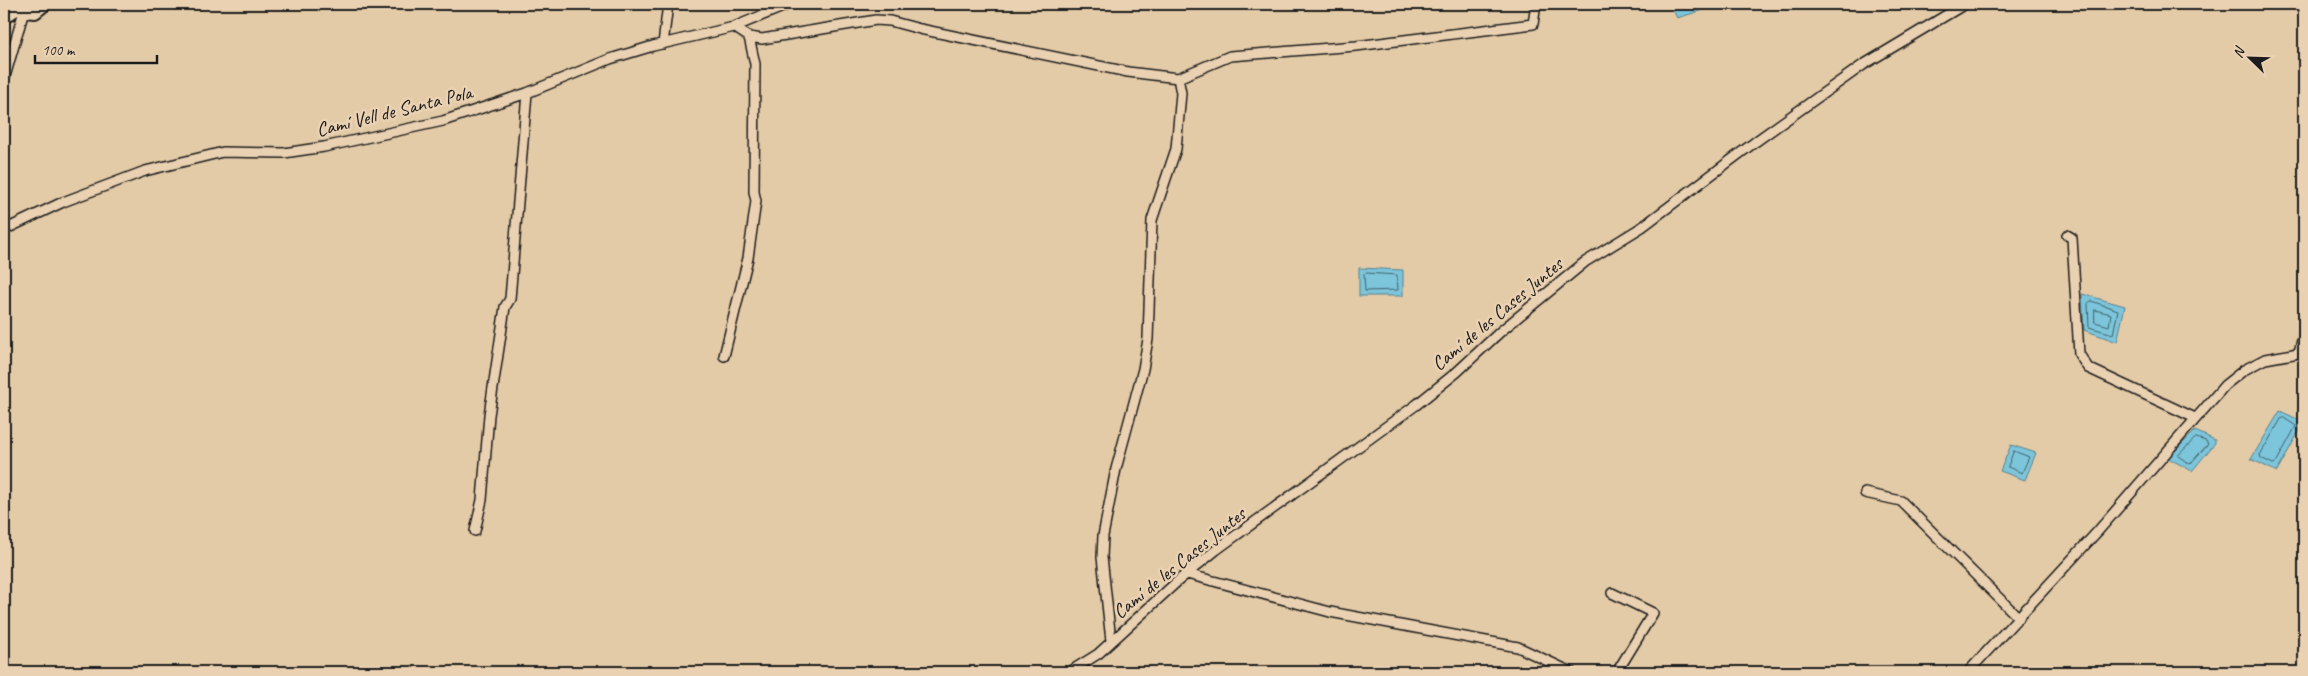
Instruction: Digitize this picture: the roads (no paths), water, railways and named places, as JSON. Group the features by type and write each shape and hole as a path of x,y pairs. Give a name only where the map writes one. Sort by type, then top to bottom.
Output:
{"main road":[{"path":"4,9 20,6 35,12 44,4"},
{"path":"4,17 20,6"}],"street":[{"path":"662,44 668,4"},
{"name":"Camí Vell de Santa Pola","path":"4,230 63,202 145,171 223,152 284,153 324,147 443,121 527,93 610,59 662,44 734,27 790,4"},
{"path":"734,27 749,37 762,39 865,21 890,21 920,30 1128,72 1178,78 1230,56 1356,46 1533,24 1536,4"},
{"name":"Camí de les Cases Juntes","path":"1069,672 1098,654 1216,550 1416,405 1528,308 1585,262 1642,227 1755,142 1863,65 1965,4"},
{"path":"4,80 20,6"},
{"path":"724,356 748,258 756,201 754,192 755,64 749,37"},
{"path":"1111,641 1102,557 1103,536 1116,468 1144,369 1148,339 1152,220 1176,149 1181,93 1178,78"},
{"path":"475,530 482,500 489,414 505,307 510,299 527,93"},
{"path":"2068,235 2072,238 2079,354 2088,368 2195,418"},
{"path":"1968,672 2098,531 2225,385 2244,370 2265,359 2301,354 2304,331"},
{"path":"1866,493 1901,501 2019,618"},
{"path":"1187,574 1330,612 1518,646 1571,672"},
{"path":"1612,593 1653,613 1617,672"}],"water":[{"path":"1670,4 1720,4 1720,5 1677,18"},
{"path":"1359,268 1403,270 1403,296 1359,296"},
{"path":"2082,294 2125,306 2117,342 2084,330"},
{"path":"2280,411 2304,422 2277,472 2251,459"},
{"path":"2195,431 2215,440 2215,443 2192,471 2168,458"},
{"path":"2011,445 2036,453 2025,480 2000,471"}]}
